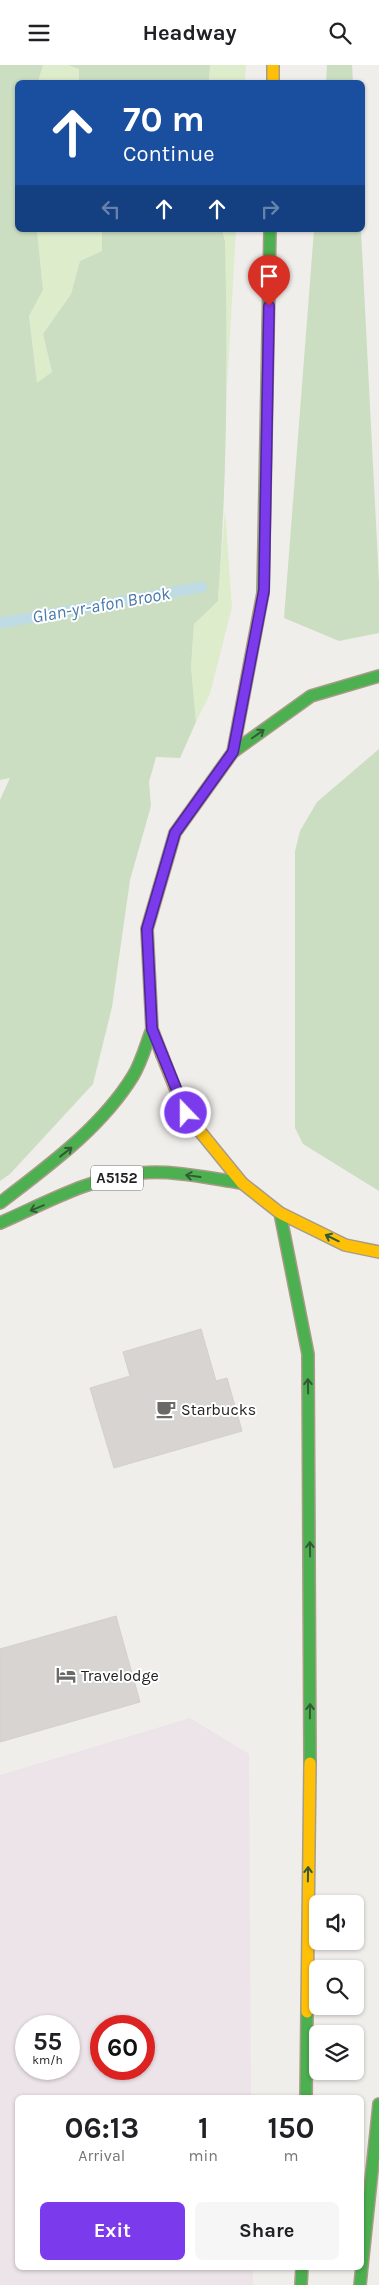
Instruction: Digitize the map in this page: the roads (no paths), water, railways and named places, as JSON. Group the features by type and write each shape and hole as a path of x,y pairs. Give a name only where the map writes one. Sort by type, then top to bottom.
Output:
{"main road":[{"path":"273,65 273,80"},
{"path":"233,752 264,590 270,232"},
{"path":"379,676 311,696 233,752 175,833 147,929 152,1029 186,1113 242,1183 280,1213 346,1245 379,1252"},
{"path":"0,1203 74,1145 107,1111 134,1074 152,1029"},
{"name":"A5152","path":"0,1223 103,1181 138,1173 177,1173 242,1183"},
{"path":"280,1213 308,1354 311,1661 306,2095"},
{"path":"364,2247 379,2104"},
{"path":"301,2285 302,2270"},
{"path":"360,2285 362,2270"}],"waterway":[{"name":"Glan-yr-afon Brook","path":"0,623 202,587"}],"place":[{"name":"Starbucks","path":"166,1409"},
{"name":"Travelodge","path":"66,1675"}]}
